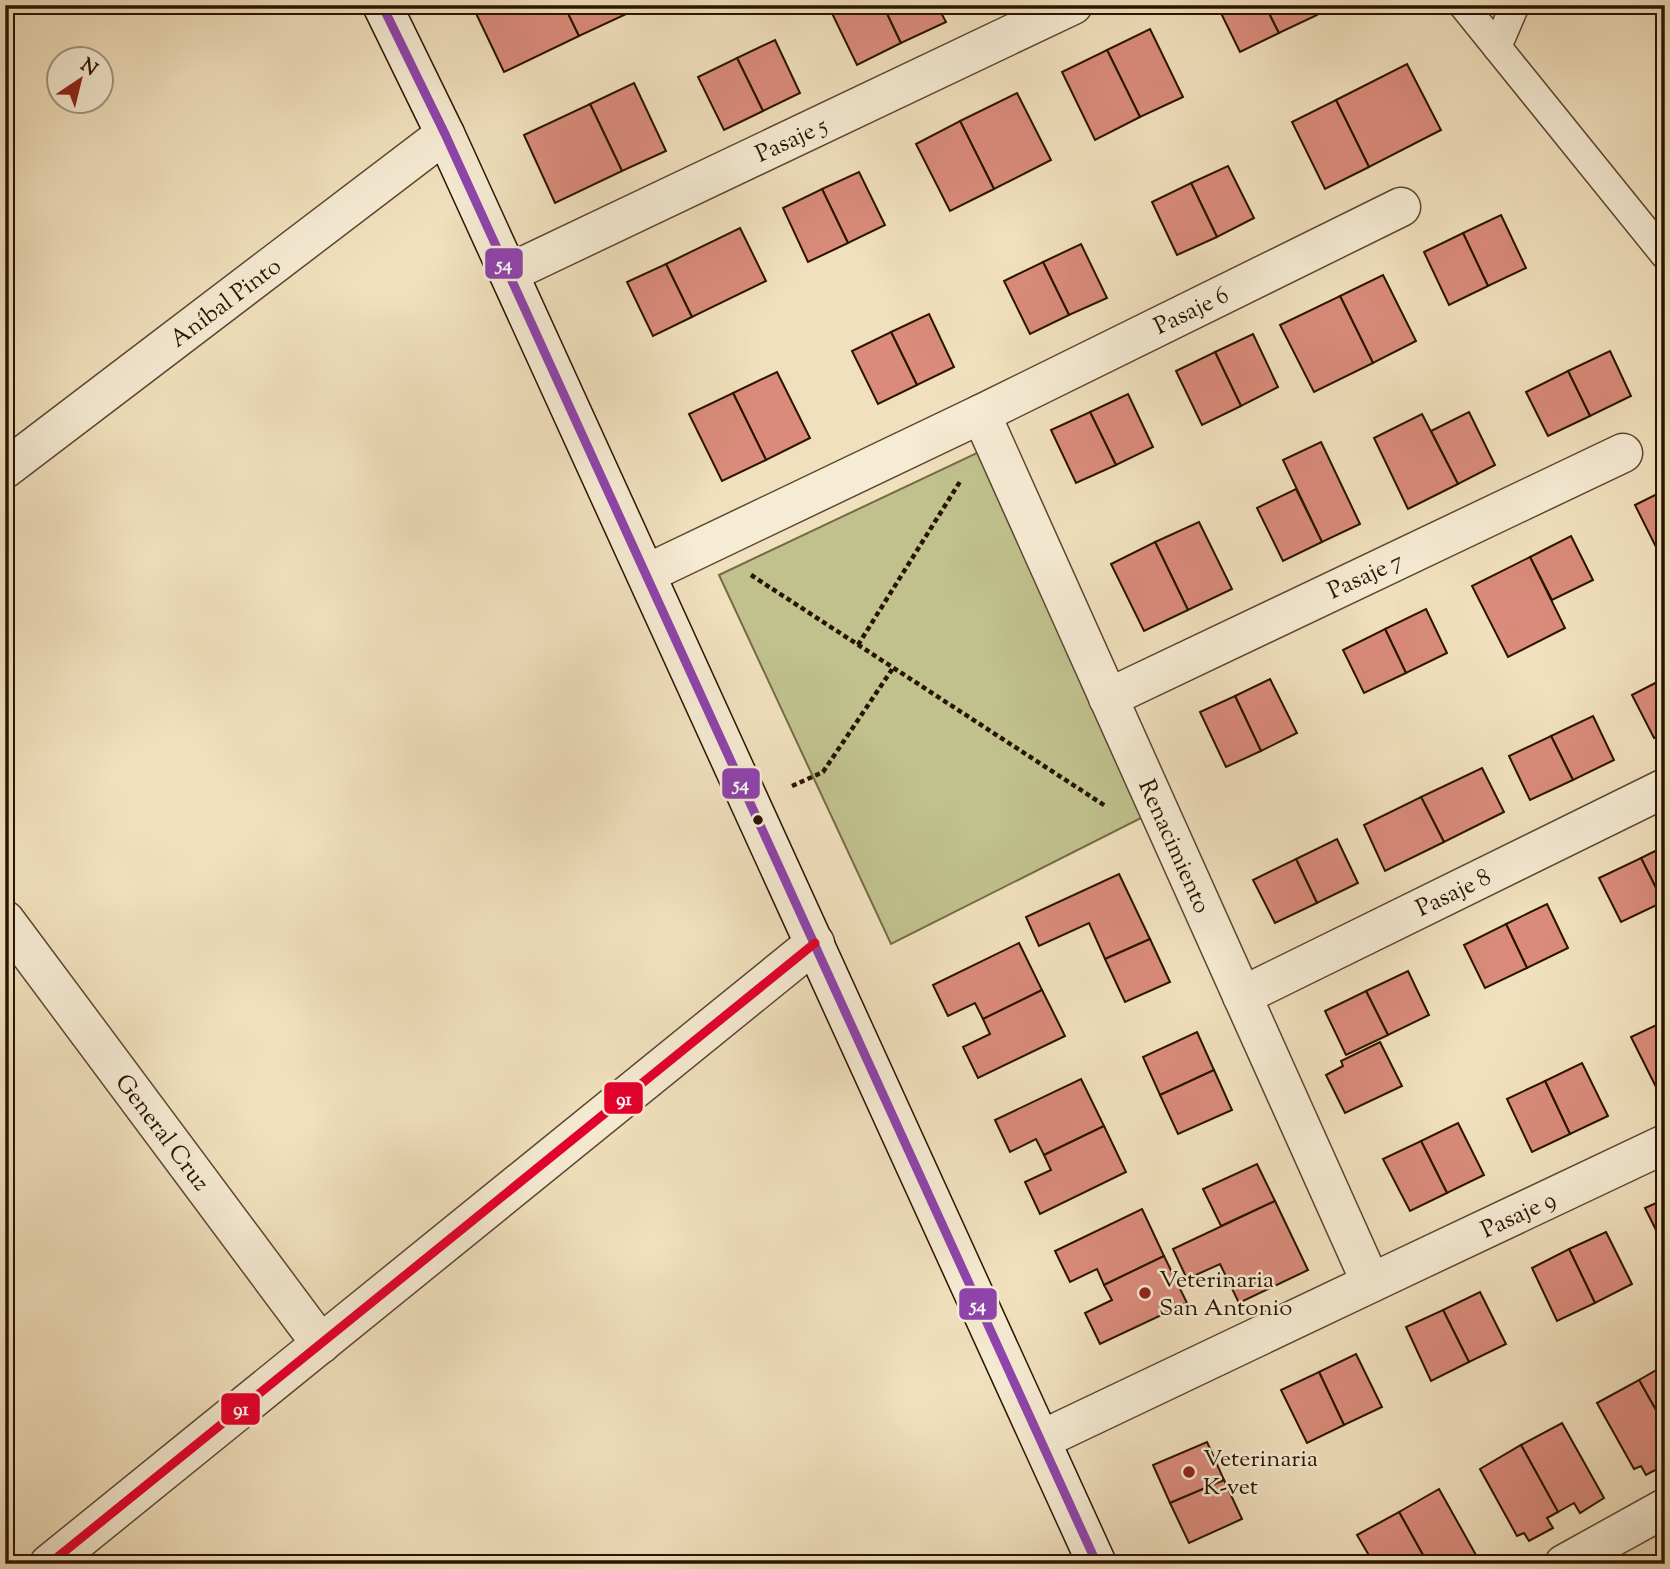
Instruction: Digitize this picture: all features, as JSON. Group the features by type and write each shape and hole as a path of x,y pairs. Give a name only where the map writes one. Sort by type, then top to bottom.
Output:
{"street":[{"path":"382,5 509,273 1097,1564"},
{"name":"Pasaje 5","path":"509,273 1073,5"},
{"name":"Aníbal Pinto","path":"5,469 445,134"},
{"name":"Pasaje 6","path":"986,424 1401,207"},
{"path":"646,574 986,424"},
{"name":"Renacimiento","path":"986,424 1371,1283"},
{"name":"Pasaje 7","path":"1108,698 1623,453"},
{"name":"Pasaje 8","path":"1242,996 1665,788"},
{"name":"General Cruz","path":"5,920 321,1344"},
{"path":"49,1564 815,943"},
{"name":"Pasaje 9","path":"1371,1283 1665,1144"},
{"path":"1041,1440 1371,1283"},
{"path":"1563,1564 1665,1508"}],"lane":[{"path":"1463,5 1665,255"},
{"path":"1497,47 1515,5"}],"path":[{"path":"858,645 986,424"},
{"path":"706,546 1110,809"},
{"path":"751,804 823,772 894,668"}],"green space":[{"path":"981,451 1145,816 891,944 719,575"}],"building":[{"path":"472,5 564,5 579,36 504,72"},
{"path":"564,5 635,5 637,9 579,36"},
{"path":"828,5 883,5 901,43 857,65"},
{"path":"883,5 937,5 946,22 901,43"},
{"path":"1217,5 1265,5 1279,33 1240,52"},
{"path":"1265,5 1312,5 1317,15 1279,33"},
{"path":"1150,29 1183,97 1140,117 1107,50"},
{"path":"775,40 800,93 763,111 737,58"},
{"path":"1107,50 1140,117 1095,140 1062,72"},
{"path":"737,58 763,111 724,130 698,77"},
{"path":"1407,64 1441,130 1369,167 1336,100"},
{"path":"634,83 666,151 622,171 590,104"},
{"path":"1017,93 1051,160 994,189 960,121"},
{"path":"1336,100 1369,167 1325,189 1292,122"},
{"path":"590,104 622,171 555,203 524,135"},
{"path":"960,121 994,189 950,211 916,144"},
{"path":"1228,166 1254,218 1217,237 1191,183"},
{"path":"859,172 885,225 848,243 822,189"},
{"path":"1191,183 1217,237 1177,255 1152,202"},
{"path":"822,189 848,243 808,262 783,208"},
{"path":"1501,215 1526,268 1488,286 1463,233"},
{"path":"740,228 766,281 692,317 666,264"},
{"path":"1463,233 1488,286 1449,305 1424,252"},
{"path":"1081,244 1107,298 1069,315 1043,262"},
{"path":"1043,262 1069,315 1030,334 1004,281"},
{"path":"666,264 692,317 653,336 627,282"},
{"path":"1383,275 1416,341 1373,363 1340,296"},
{"path":"1340,296 1373,363 1314,392 1280,325"},
{"path":"929,314 954,367 917,385 891,332"},
{"path":"891,332 917,385 878,404 852,351"},
{"path":"1253,334 1278,387 1241,406 1215,352"},
{"path":"1610,351 1631,396 1590,416 1568,371"},
{"path":"1215,352 1241,406 1202,425 1176,371"},
{"path":"1568,371 1590,416 1548,436 1526,392"},
{"path":"777,372 810,438 766,460 733,393"},
{"path":"733,393 766,460 722,481 689,414"},
{"path":"1128,394 1153,447 1116,465 1090,412"},
{"path":"1090,412 1116,465 1076,483 1051,430"},
{"path":"1469,412 1495,465 1458,484 1431,431"},
{"path":"1422,414 1458,484 1408,509 1374,438"},
{"path":"1321,442 1360,524 1322,542 1283,460"},
{"path":"1296,489 1322,542 1283,561 1257,508"},
{"path":"1665,490 1665,545 1657,549 1635,505"},
{"path":"1199,522 1232,589 1188,610 1155,542"},
{"path":"1571,536 1593,580 1552,600 1530,557"},
{"path":"1155,542 1188,610 1144,631 1111,564"},
{"path":"1530,557 1565,628 1508,657 1472,586"},
{"path":"1426,609 1447,653 1406,673 1385,629"},
{"path":"1385,629 1406,673 1364,693 1343,650"},
{"path":"1665,678 1665,733 1654,738 1632,695"},
{"path":"1270,679 1297,733 1261,751 1235,696"},
{"path":"1235,696 1261,751 1226,767 1200,712"},
{"path":"1593,716 1614,760 1573,780 1551,736"},
{"path":"1551,736 1573,780 1530,800 1509,756"},
{"path":"1482,768 1504,812 1444,842 1421,797"},
{"path":"1421,797 1444,842 1385,871 1364,825"},
{"path":"1337,839 1358,883 1317,903 1296,859"},
{"path":"1665,846 1665,901 1663,902 1641,858"},
{"path":"1641,858 1663,902 1621,922 1599,878"},
{"path":"1296,859 1317,903 1275,923 1253,880"},
{"path":"1119,874 1150,939 1105,959 1089,923 1039,946 1026,917"},
{"path":"1547,904 1568,948 1527,968 1506,924"},
{"path":"1506,924 1527,968 1485,988 1464,945"},
{"path":"1150,939 1170,982 1125,1002 1105,959"},
{"path":"1019,943 1042,990 983,1019 975,1003 948,1016 933,985"},
{"path":"1408,971 1429,1015 1388,1035 1366,991"},
{"path":"1042,990 1065,1036 978,1078 963,1047 990,1034 983,1019"},
{"path":"1366,991 1388,1035 1346,1055 1325,1011"},
{"path":"1665,1021 1665,1086 1657,1089 1631,1037"},
{"path":"1197,1032 1214,1070 1160,1095 1143,1057"},
{"path":"1380,1042 1402,1086 1345,1113 1326,1075 1343,1066 1341,1061"},
{"path":"1582,1063 1608,1116 1570,1134 1545,1081"},
{"path":"1214,1070 1232,1110 1178,1134 1160,1095"},
{"path":"1081,1079 1104,1126 1044,1155 1036,1139 1010,1152 995,1120"},
{"path":"1545,1081 1570,1134 1532,1152 1507,1099"},
{"path":"1458,1123 1484,1175 1447,1193 1421,1141"},
{"path":"1104,1126 1126,1172 1040,1214 1025,1182 1051,1170 1044,1155"},
{"path":"1421,1141 1447,1193 1410,1211 1383,1159"},
{"path":"1257,1164 1275,1201 1221,1226 1203,1189"},
{"path":"1665,1199 1665,1248 1645,1208"},
{"path":"1275,1201 1308,1270 1239,1303 1220,1264 1187,1279 1173,1249"},
{"path":"1142,1209 1164,1256 1104,1285 1097,1269 1070,1282 1055,1251"},
{"path":"1606,1232 1632,1284 1595,1303 1569,1249"},
{"path":"1569,1249 1595,1303 1557,1321 1532,1268"},
{"name":"Veterinaria San Antonio","path":"1164,1256 1187,1303 1100,1344 1085,1313 1112,1300 1104,1285"},
{"path":"1480,1292 1506,1344 1469,1362 1443,1310"},
{"path":"1443,1310 1469,1362 1431,1381 1406,1327"},
{"path":"1356,1354 1382,1407 1344,1425 1319,1372"},
{"path":"1665,1365 1665,1426 1639,1380"},
{"path":"1319,1372 1344,1425 1307,1443 1281,1390"},
{"path":"1639,1380 1665,1426 1665,1465 1646,1475 1641,1466 1634,1469 1597,1403"},
{"path":"1562,1423 1604,1498 1580,1513 1574,1503 1558,1512 1521,1445"},
{"name":"Veterinaria K-vet","path":"1207,1442 1224,1480 1170,1503 1153,1465"},
{"path":"1521,1445 1558,1512 1547,1518 1553,1528 1529,1541 1524,1533 1517,1536 1480,1469"},
{"path":"1224,1480 1242,1519 1189,1543 1170,1503"},
{"path":"1439,1489 1481,1564 1428,1564 1399,1512"},
{"path":"1399,1512 1428,1564 1374,1564 1357,1535"}],"transit line":[{"name":"54","path":"382,5 445,134 1097,1564"},
{"name":"91","path":"49,1564 815,943"}],"place":[{"name":"Veterinaria San Antonio","path":"1145,1293"},
{"name":"Veterinaria K-vet","path":"1189,1472"}]}
